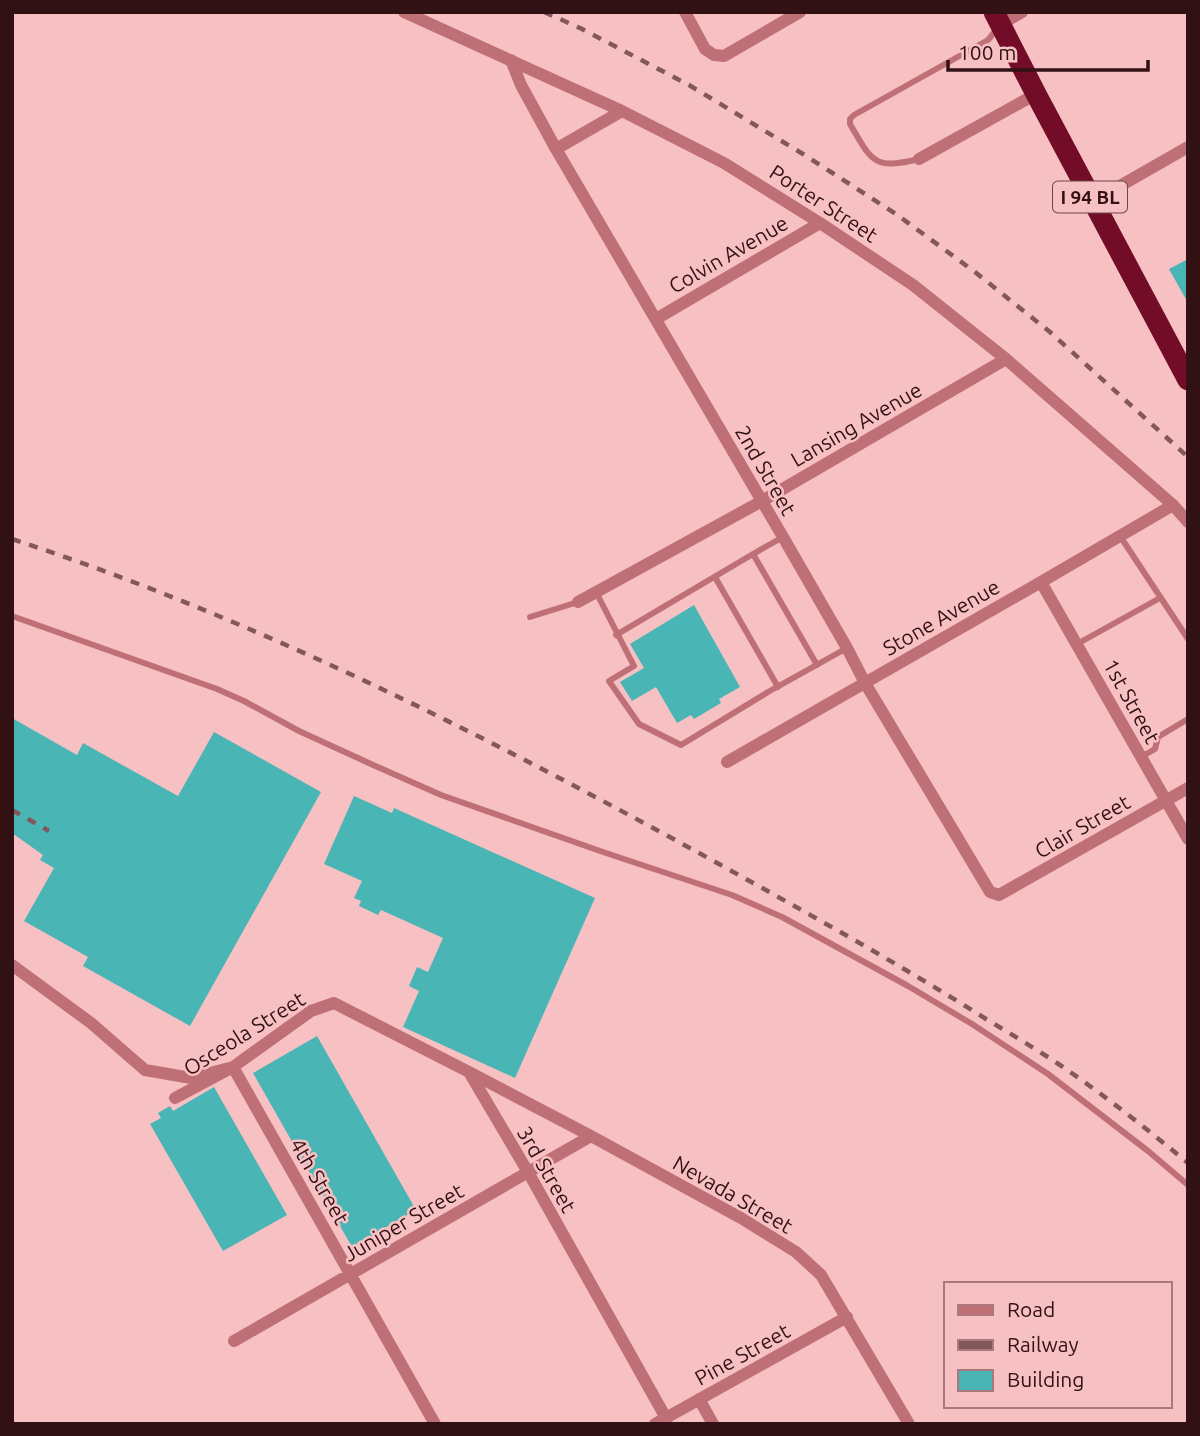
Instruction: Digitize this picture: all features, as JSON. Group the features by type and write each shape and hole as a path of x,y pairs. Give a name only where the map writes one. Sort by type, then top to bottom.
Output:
{"highway":[{"name":"I 94 BL","path":"997,19 1188,380"}],"street":[{"name":"Porter Street","path":"404,12 622,111 724,163 820,223 913,285 1006,359 1173,505 1188,522"},
{"path":"685,12 705,49 714,55 724,56 800,12"},
{"path":"997,19 1022,12"},
{"name":"2nd Street","path":"511,61 556,149 783,537 865,683 994,895"},
{"path":"919,159 1036,94"},
{"path":"556,149 622,111"},
{"path":"1093,202 1188,147"},
{"name":"Colvin Avenue","path":"656,319 820,223"},
{"name":"Lansing Avenue","path":"578,602 762,501 1006,359"},
{"name":"Porter Street","path":"1173,505 1188,509"},
{"name":"Stone Avenue","path":"727,762 1173,505"},
{"name":"1st Street","path":"1041,582 1188,839"},
{"name":"Clair Street","path":"994,895 999,895 1188,788"},
{"path":"12,965 91,1023 145,1069 191,1078 233,1067"},
{"name":"Osceola Street","path":"175,1098 233,1067 310,1011 334,1003 469,1072"},
{"name":"4th Street","path":"233,1067 435,1424"},
{"name":"Nevada Street","path":"469,1072 741,1218 796,1252 821,1275 909,1424"},
{"name":"3rd Street","path":"469,1072 528,1172 660,1421"},
{"name":"Juniper Street","path":"234,1341 591,1136"},
{"name":"Pine Street","path":"660,1421 847,1317"},
{"path":"699,1399 713,1424"}],"lane":[{"path":"919,159 895,165 878,162 866,152 850,124 850,118 988,40 997,19"},
{"path":"1120,536 1188,639"},
{"path":"616,635 783,537"},
{"path":"753,554 817,665"},
{"path":"715,577 778,687"},
{"path":"595,592 634,666 609,681 639,724 681,745 847,648"},
{"path":"1077,644 1160,598"},
{"path":"530,617 578,602"},
{"path":"12,616 216,689 371,765 441,795 732,895 782,916 972,1024 1048,1074 1139,1143 1188,1185"},
{"path":"1142,757 1155,749 1158,737 1188,719"}],"building":[{"path":"1188,259 1188,303 1169,269"},
{"path":"694,605 740,687 719,699 721,703 694,719 691,715 677,723 656,687 632,701 620,682 644,668 630,644"},
{"path":"12,718 77,755 83,743 178,796 214,732 321,792 190,1026 83,966 88,957 24,921 54,868 40,860 43,855 12,833"},
{"path":"354,796 392,813 394,808 595,898 515,1078 403,1027 419,991 409,986 417,967 428,972 443,938 381,910 378,915 359,906 361,901 354,898 362,881 324,864"},
{"path":"317,1036 416,1210 352,1247 253,1073"},
{"path":"214,1087 287,1215 223,1251 150,1124 161,1118 158,1113 170,1106 173,1111"}],"railway":[{"path":"544,12 689,85 896,214 1050,332 1188,457"},
{"path":"12,539 104,571 285,644 461,728 634,817 854,940 1033,1047 1109,1100 1188,1163"},
{"path":"12,810 49,831"}]}
